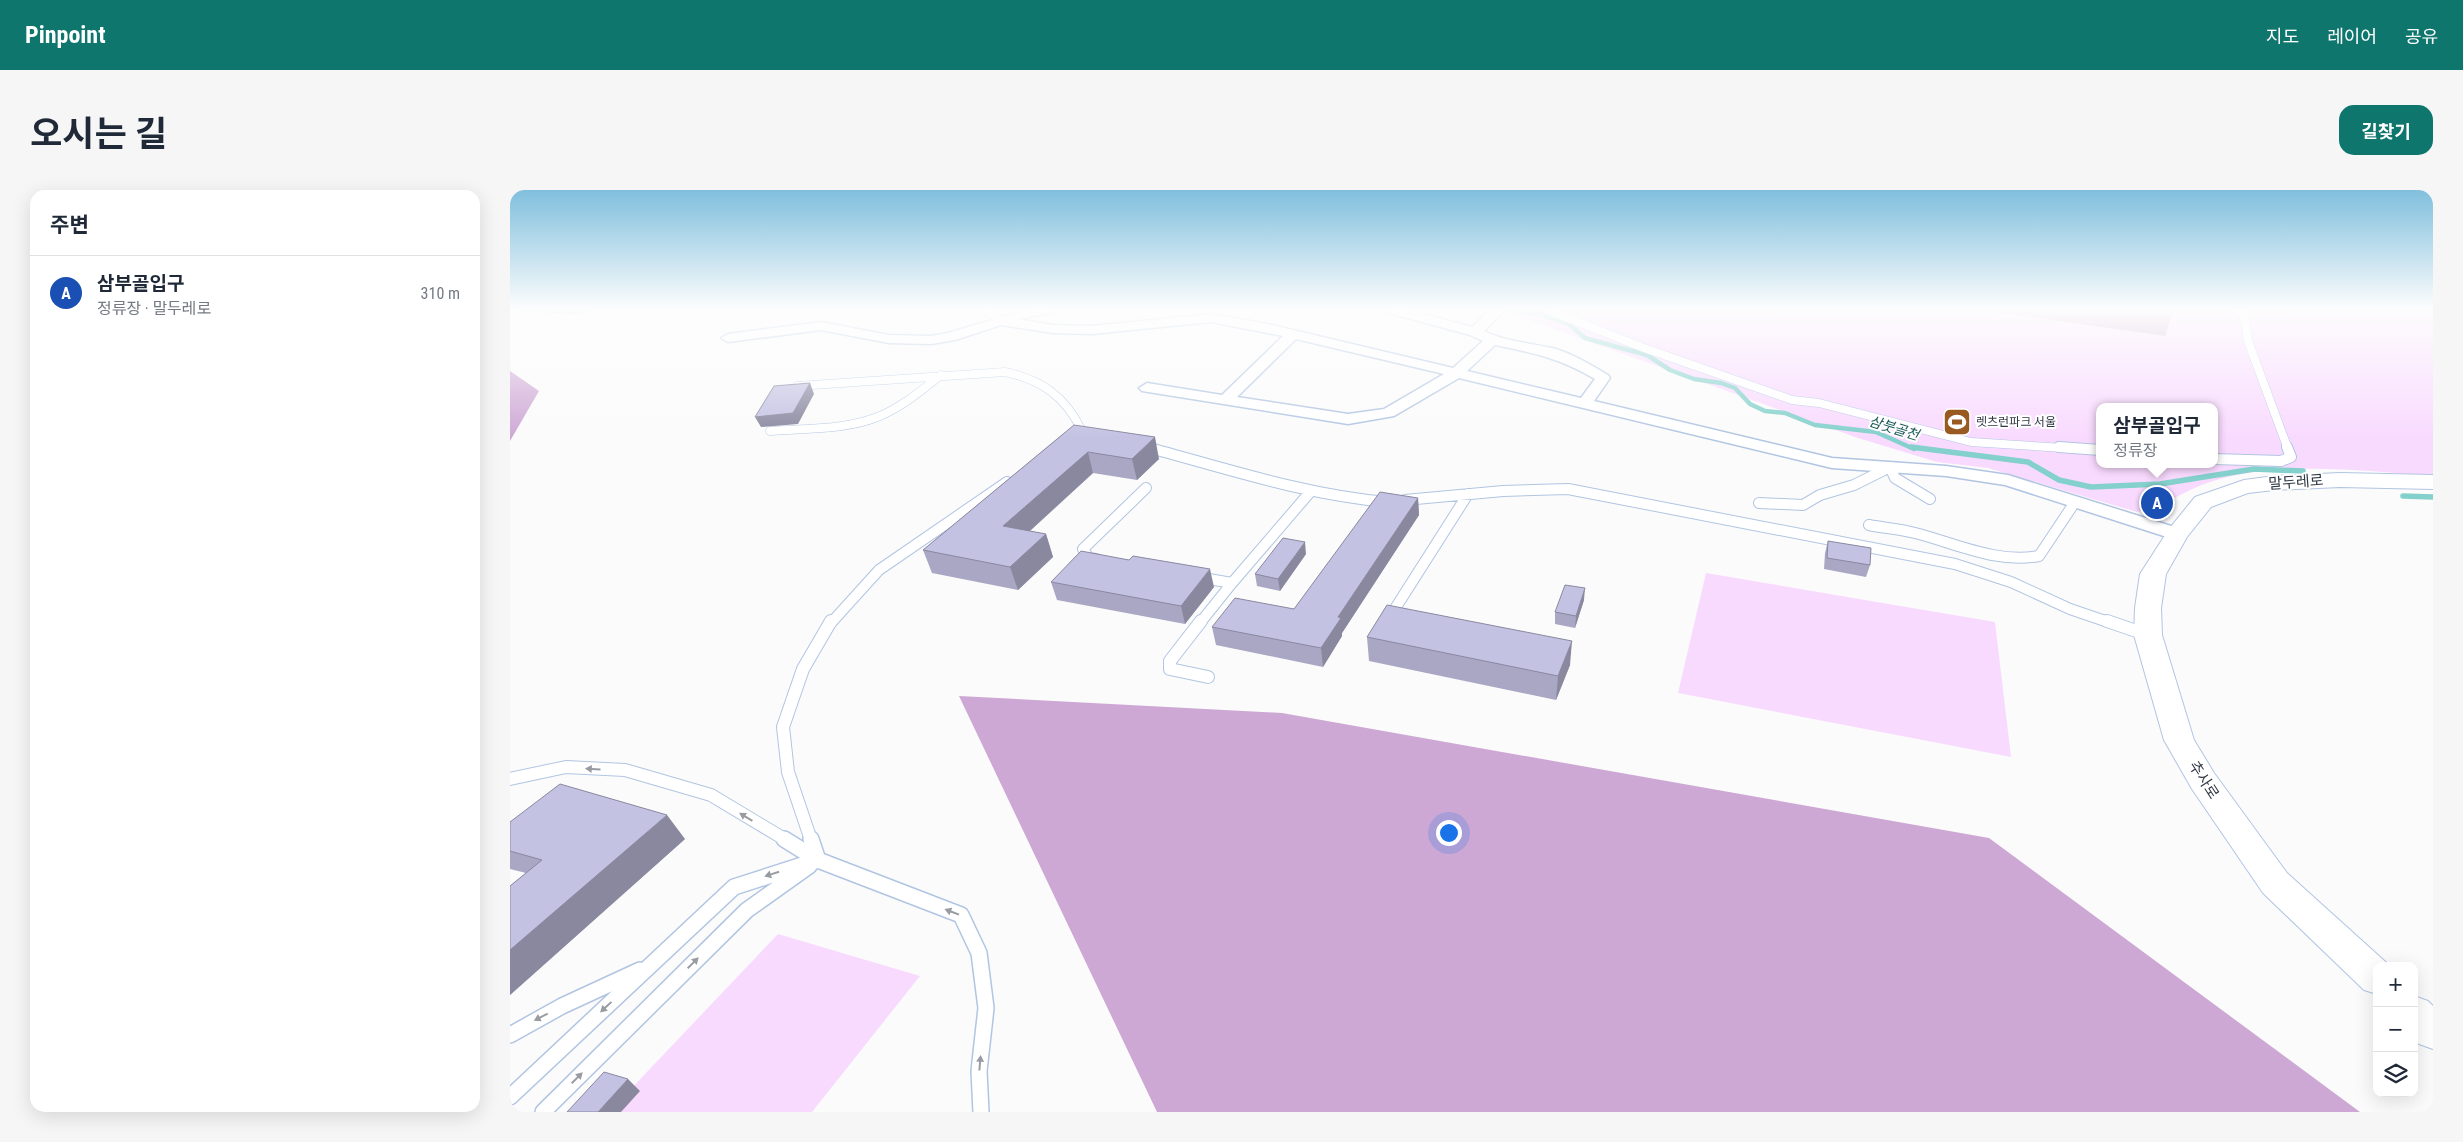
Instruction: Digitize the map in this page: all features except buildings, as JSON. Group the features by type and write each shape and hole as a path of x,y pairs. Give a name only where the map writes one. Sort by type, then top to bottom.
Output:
{"street":[{"path":"1225,400 1274,352"},
{"path":"1364,352 1832,463 1985,475 2008,480 2177,534"},
{"path":"1147,388 1348,419 1371,417 1388,414 1456,374 1479,352"},
{"path":"1548,352 1576,362 1603,378 1585,403"},
{"name":"말두레로","path":"2177,534 2203,502 2244,488 2274,483 2340,480 2433,482"},
{"name":"추사로","path":"2177,534 2153,574 2148,608 2148,635 2179,740 2203,781 2274,883 2373,974"},
{"path":"2418,1017 2433,1031"}],"lane":[{"path":"1655,352 1792,400 1820,403 1971,442 2096,450"},
{"path":"2218,459 2281,461 2291,457 2252,352"},
{"path":"788,387 1004,372 1034,379 1075,413 1078,433 1101,436"},
{"path":"770,431 862,422 878,418 900,407 940,375"},
{"path":"1130,443 1311,491 1351,499 1384,502 1468,494 1568,489 1955,564 2010,582 2070,609 2148,635"},
{"path":"1759,503 1789,506 1803,505 1820,495 1854,485 1890,467 1895,478 1930,499"},
{"path":"818,860 788,772 783,727 803,669 834,617 880,570 1017,475"},
{"path":"1108,561 1089,558 1083,549 1146,488"},
{"path":"1208,677 1170,669 1170,661 1232,583 1311,491"},
{"path":"1391,614 1468,494"},
{"path":"1869,525 1913,533 1978,552 2030,559 2038,556 2075,502"},
{"path":"1184,574 1232,583"},
{"path":"510,779 566,767 625,770 711,795 818,860 961,915 979,953 986,1008 979,1071 981,1112"},
{"path":"510,1097 734,886 818,860"},
{"path":"543,1112 747,910 818,860"},
{"path":"510,1035 530,1022 562,1006 649,967"}],"shaded area":[{"name":"렛츠런파크 서울","path":"1618,352 2433,352 2433,476 2320,469 2263,471 2236,475 2210,482 2156,507 2137,512 1988,468 1937,462 1858,438"},
{"path":"510,371 539,391 510,441"},
{"path":"1706,573 1995,622 2011,757 1678,693"},
{"path":"959,696 1282,713 1989,838 2360,1112 1157,1112"},
{"path":"778,934 920,976 812,1112 609,1112"}],"waterway":[{"name":"삼붓골천","path":"1636,352 1647,355 1670,370 1694,379 1721,383 1735,388 1750,404 1765,411 1785,413 1815,425 1876,432 1914,449"},
{"name":"삼붓골천","path":"1911,447 2028,462 2059,480 2091,487 2160,484 2254,469 2303,471"},
{"name":"삼붓골천","path":"2403,496 2433,497"}],"place":[{"name":"렛츠런파크 서울","path":"1957,422"},
{"name":"삼부골입구","path":"2157,503"}]}
